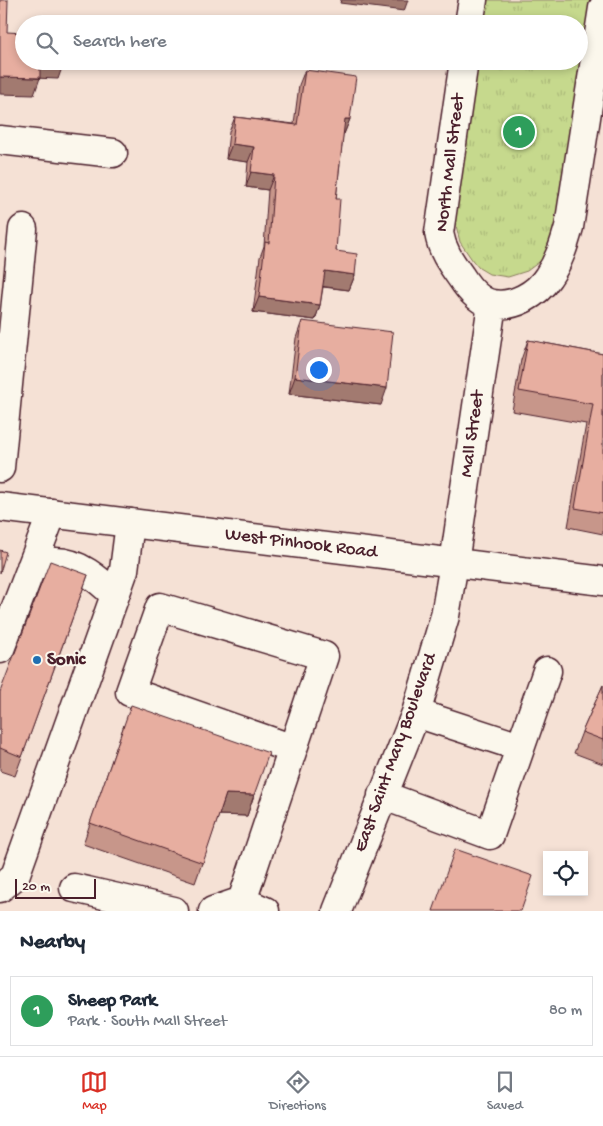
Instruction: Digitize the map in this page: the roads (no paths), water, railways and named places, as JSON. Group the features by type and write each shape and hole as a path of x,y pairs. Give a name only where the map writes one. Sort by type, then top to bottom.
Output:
{"street":[{"path":"470,15 473,0"},
{"path":"492,304 512,304 537,290 547,278 563,248 569,227 603,8"},
{"name":"North Mall Street","path":"463,70 439,233 441,246 465,283 474,294 492,304"},
{"path":"0,140 113,153"},
{"path":"1,452 22,229"},
{"name":"Mall Street","path":"454,563 492,304"},
{"name":"West Pinhook Road","path":"0,507 603,581"},
{"path":"0,649 52,513"},
{"path":"0,888 15,876 88,673 124,570 130,523"},
{"path":"31,567 56,562 79,567 96,577 115,595"},
{"name":"East Saint Mary Boulevard","path":"337,911 416,713 428,678 445,616 454,563"},
{"path":"213,911 253,906 293,749 324,656 160,607 130,692 293,749"},
{"path":"382,796 490,835 547,671"},
{"path":"4,854 71,697 88,673"},
{"path":"416,713 520,747"},
{"path":"74,888 174,911"}],"place":[{"name":"Sheep Park","path":"519,132"},
{"name":"Sonic","path":"37,660"}]}
